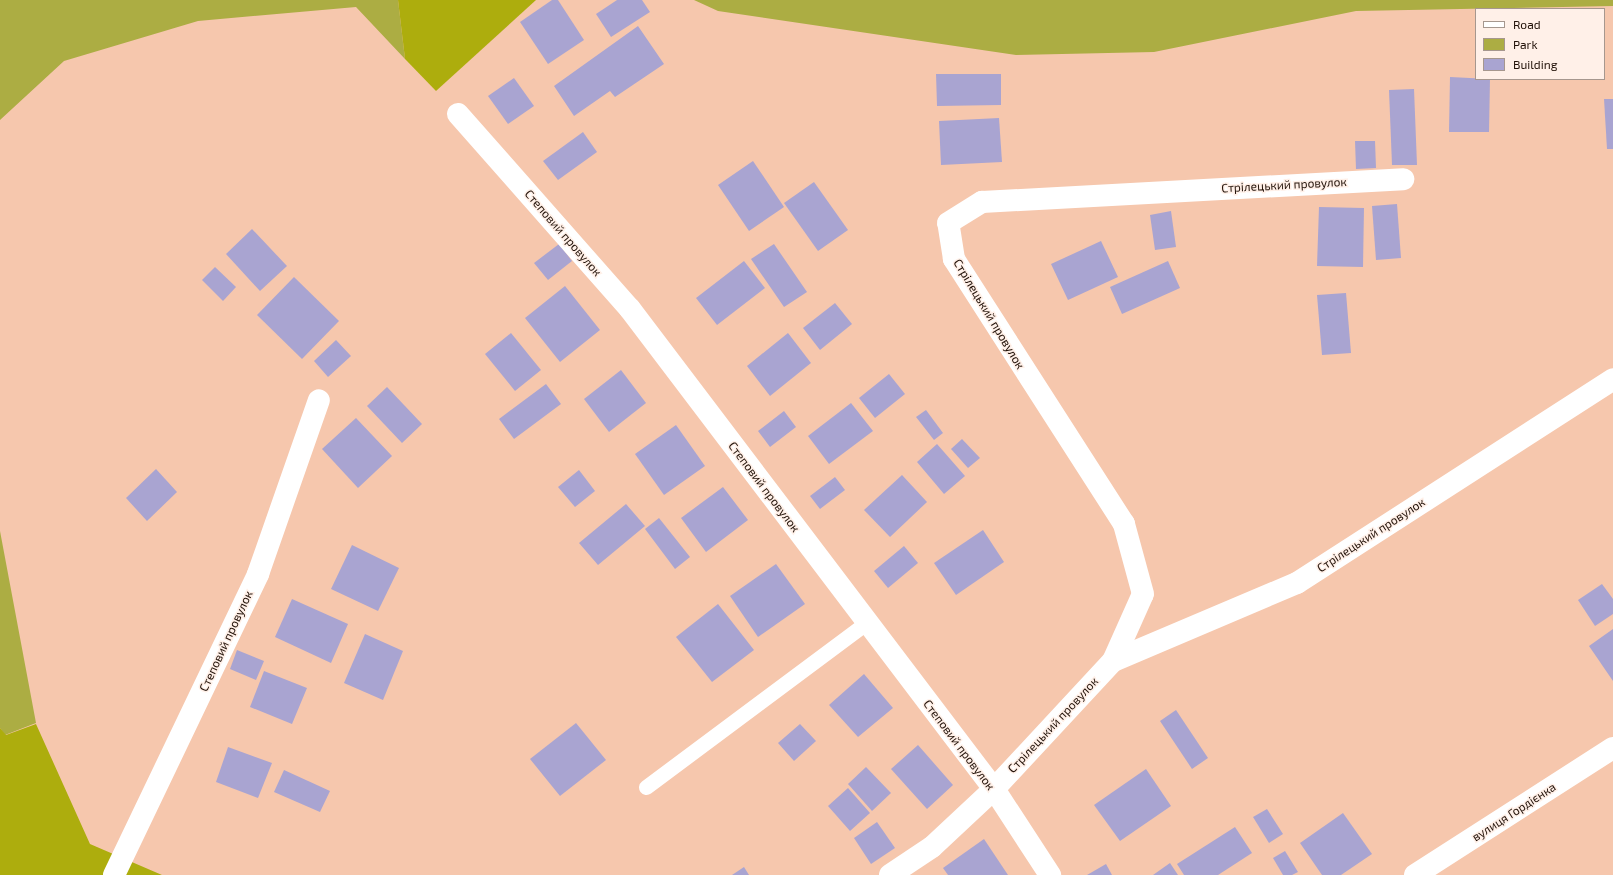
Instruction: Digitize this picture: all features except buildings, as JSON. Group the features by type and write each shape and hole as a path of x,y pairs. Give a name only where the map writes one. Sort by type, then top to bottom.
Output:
{"street":[{"name":"Степовий провулок","path":"458,114 630,309 866,623 994,789 1050,875"},
{"name":"Стрілецький провулок","path":"890,875 932,847 994,789 1113,660 1143,594 1124,524 954,259 948,223 982,202 1403,179"},
{"name":"Стрілецький провулок","path":"1113,660 1297,582 1613,379"},
{"name":"Степовий провулок","path":"114,875 258,574 319,400"},
{"name":"вулиця Гордієнка","path":"1415,875 1613,748"}],"lane":[{"path":"646,787 866,623"}],"green space":[{"path":"0,0 398,0 405,59 356,7 198,21 64,61 0,120"},
{"path":"694,0 1613,0 1613,6 1356,11 1154,52 1016,55 718,11"},
{"path":"0,531 36,723 5,735 0,728"}],"shaded area":[{"path":"398,0 536,0 436,91 405,59"},
{"path":"36,724 90,844 162,875 0,875 0,728 6,735"}]}
